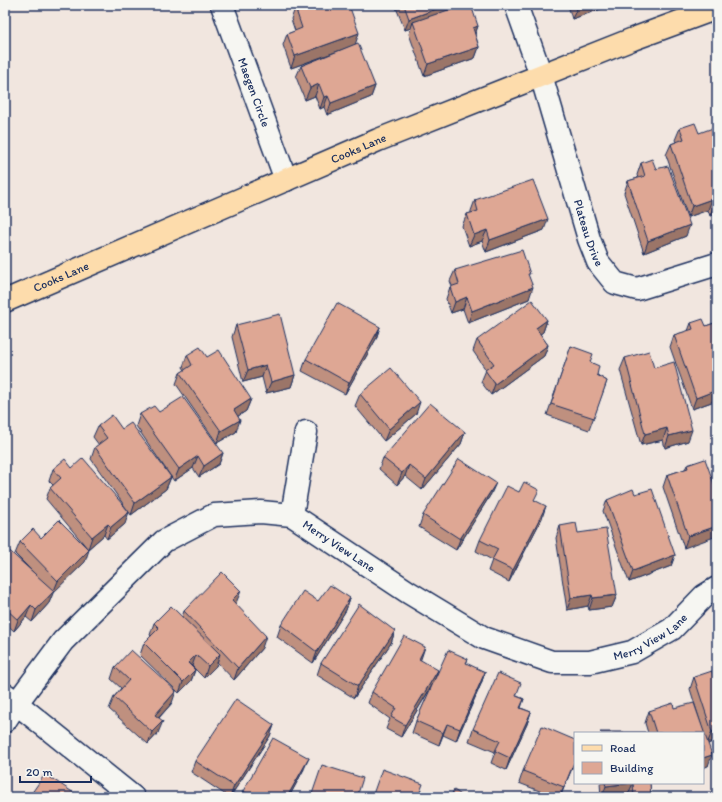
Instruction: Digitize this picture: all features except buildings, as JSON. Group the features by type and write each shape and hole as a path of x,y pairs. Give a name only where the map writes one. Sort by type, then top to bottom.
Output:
{"main road":[{"name":"Cooks Lane","path":"5,301 378,140 633,39 717,8"}],"street":[{"name":"Maegen Circle","path":"222,5 286,180"},
{"path":"516,5 541,75"},
{"name":"Plateau Drive","path":"541,75 589,239 598,262 615,283 637,289 717,264"},
{"path":"292,515 306,432"},
{"name":"Merry View Lane","path":"9,706 63,641 164,541 214,515 261,512 292,515 408,592 484,638 552,662 590,662 632,652 672,629 704,596 717,588"},
{"path":"9,706 133,797"}]}
